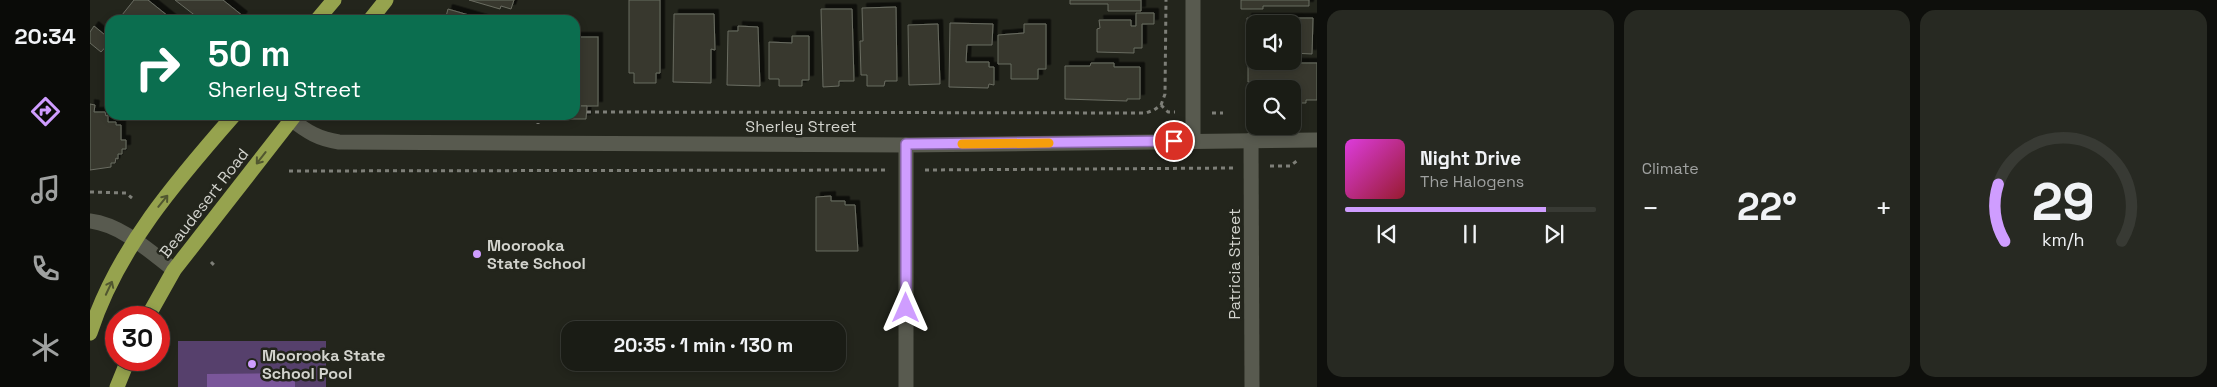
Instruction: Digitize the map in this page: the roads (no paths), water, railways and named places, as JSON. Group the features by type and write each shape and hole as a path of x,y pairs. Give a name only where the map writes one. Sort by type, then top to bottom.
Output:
{"highway":[{"path":"320,15 334,0"},
{"path":"374,15 386,0"},
{"name":"Beaudesert Road","path":"90,333 114,278 151,215 230,120"},
{"name":"Beaudesert Road","path":"154,306 174,270 291,120"},
{"path":"117,387 124,371"}],"street":[{"path":"1193,0 1193,141"},
{"name":"Sherley Street","path":"296,120 309,133 321,139 339,142 906,144 1317,140"},
{"name":"Patricia Street","path":"1251,140 1252,387"},
{"path":"906,144 906,387"},
{"path":"90,220 110,226 135,240 174,270"}],"place":[{"name":"Moorooka State School","path":"477,254"},
{"name":"Moorooka State School Pool","path":"252,364"}]}
